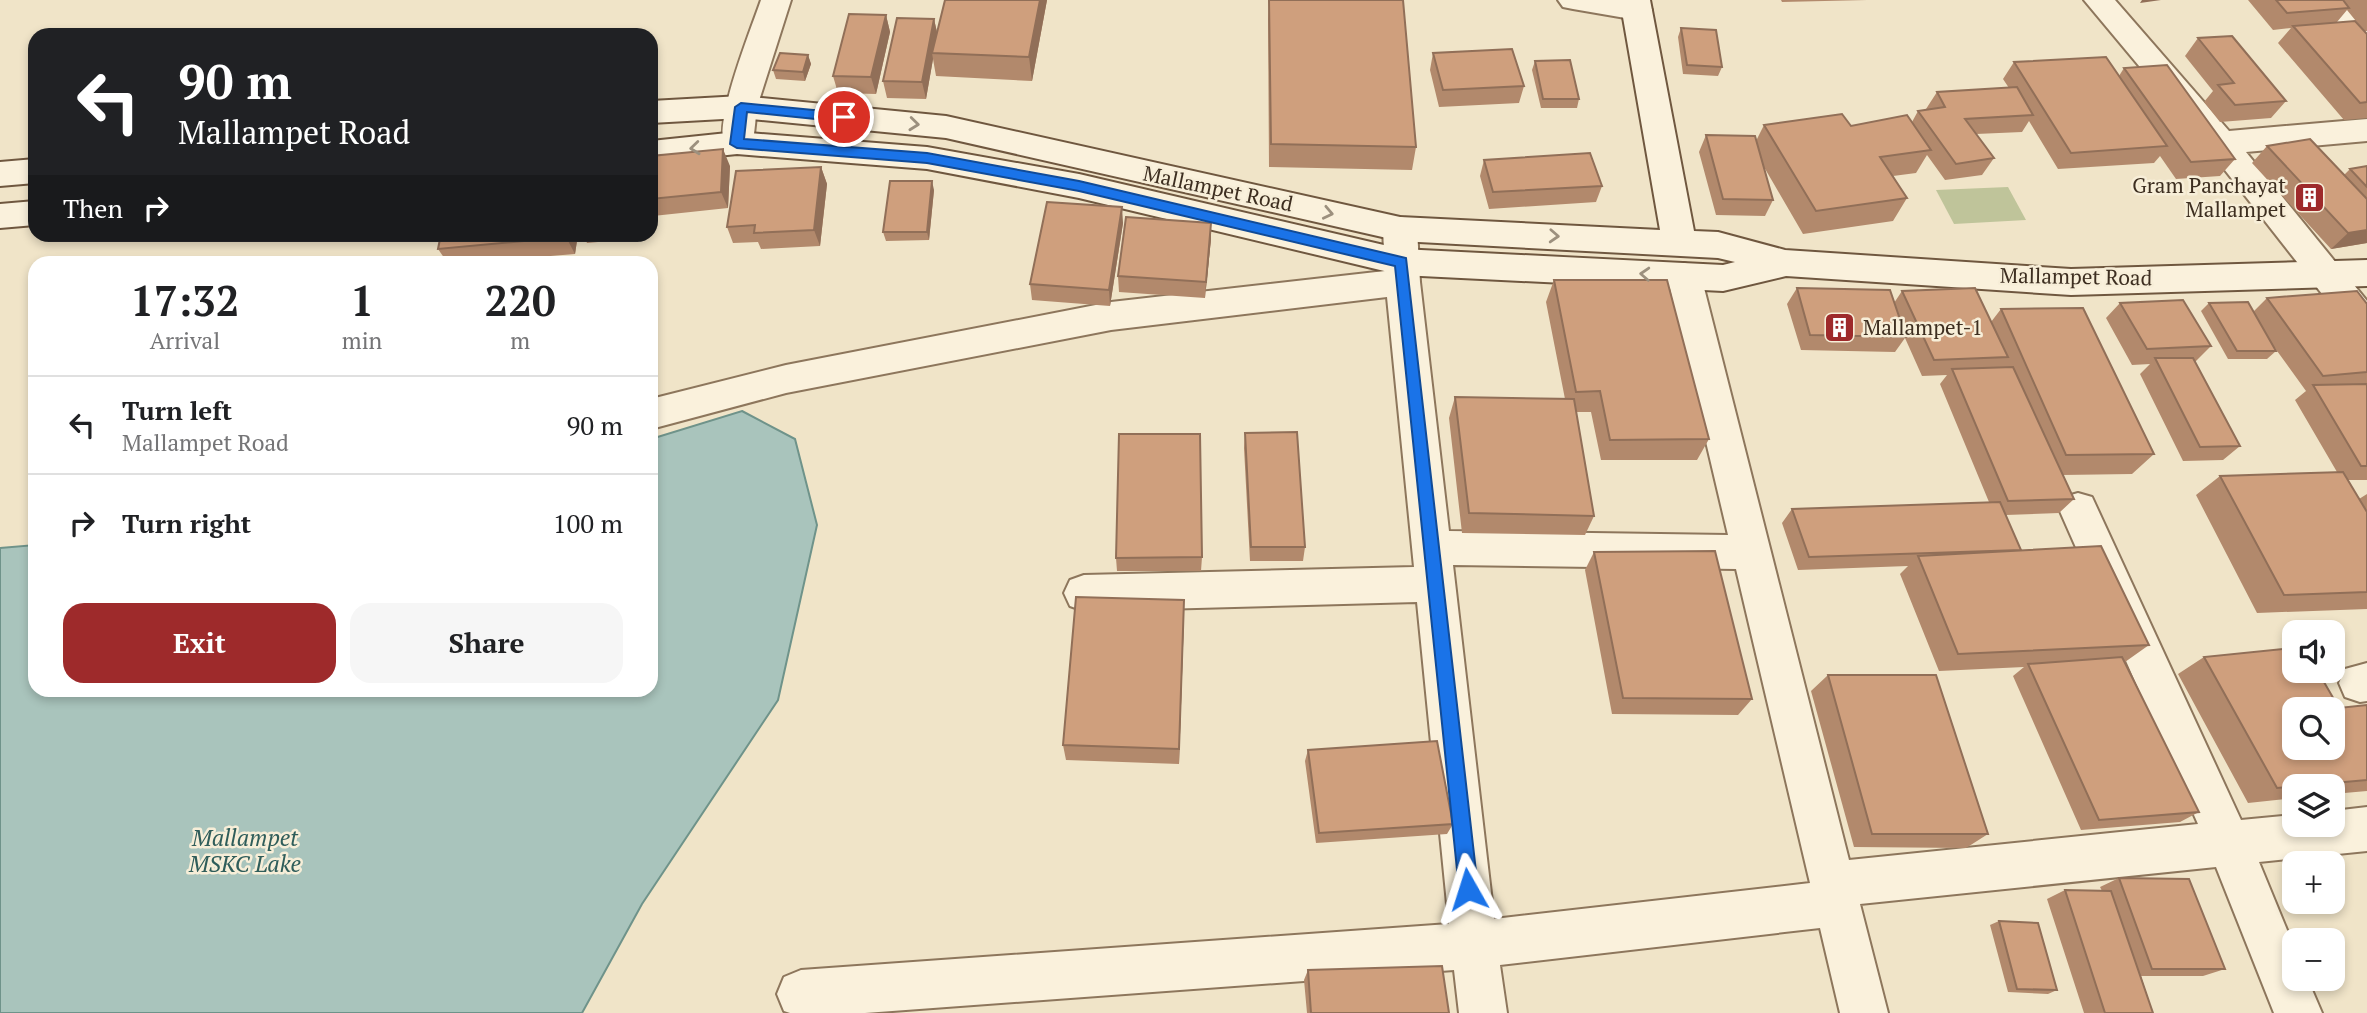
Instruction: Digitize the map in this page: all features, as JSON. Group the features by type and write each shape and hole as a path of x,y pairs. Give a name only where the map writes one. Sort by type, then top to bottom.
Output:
{"street":[{"path":"737,144 741,107 776,0"},
{"path":"1573,0 1636,5 1682,259 1864,1013"},
{"path":"2099,0 2221,143 2367,326"},
{"path":"2327,0 2367,51"},
{"name":"Mallampet Road","path":"658,112 741,107 946,127 1401,257"},
{"path":"2221,143 2367,130"},
{"name":"Mallampet Road","path":"658,151 737,144 927,158 1079,186 1401,257 1682,259 1723,278 1785,263 2071,282 2367,273"},
{"path":"0,174 28,172"},
{"path":"0,216 28,214"},
{"path":"658,412 786,380 1401,257 1483,1013"},
{"path":"2078,509 2229,844 2298,1013"},
{"path":"1084,593 1433,566 1753,552"},
{"path":"802,994 1474,945 1835,893 2367,829"}],"green space":[{"path":"2008,187 2026,220 1954,224 1936,190"}],"water":[{"name":"Mallampet MSKC Lake","path":"742,411 795,439 817,525 778,700 642,904 582,1013 0,1013 0,548 28,546 28,697 658,697 658,437"}],"building":[{"path":"945,0 1040,0 1029,57 932,53"},
{"path":"1269,0 1403,0 1416,147 1271,144"},
{"path":"2276,0 2343,0 2349,8 2287,13"},
{"path":"849,14 886,15 871,77 833,76"},
{"path":"897,18 934,19 922,82 883,81"},
{"path":"2355,21 2367,34 2367,102 2360,103 2293,26"},
{"path":"1681,28 1716,30 1722,67 1687,65"},
{"path":"2232,36 2286,101 2235,105 2218,85 2234,83 2198,38"},
{"path":"1512,49 1524,86 1443,90 1433,53"},
{"path":"780,53 808,55 803,72 773,70"},
{"path":"2106,57 2167,146 2071,153 2014,62"},
{"path":"1570,60 1579,99 1543,99 1535,61"},
{"path":"2167,65 2235,159 2191,162 2124,68"},
{"path":"2017,87 2033,115 1965,119 1994,158 1956,164 1918,111 1945,107 1937,92"},
{"path":"1842,114 1851,126 1907,115 1931,150 1880,157 1907,198 1816,211 1764,125"},
{"path":"1706,135 1755,136 1773,200 1723,199"},
{"path":"2310,139 2367,199 2367,230 2348,233 2267,146"},
{"path":"723,149 721,192 658,198 658,155"},
{"path":"1590,153 1602,186 1493,192 1484,160"},
{"path":"2367,166 2367,187 2350,169"},
{"path":"821,167 814,230 754,233 755,225 727,227 736,171"},
{"path":"890,181 932,181 927,232 883,232"},
{"path":"1047,202 1122,207 1109,290 1030,284"},
{"path":"1126,217 1211,223 1206,282 1118,276"},
{"path":"439,242 513,242 438,249"},
{"path":"1554,280 1667,280 1709,439 1610,440 1600,391 1576,392"},
{"path":"1797,288 1890,290 1906,337 1810,335"},
{"path":"1975,288 2008,357 1934,360 1902,291"},
{"path":"2357,291 2367,304 2367,372 2323,376 2267,298"},
{"path":"2183,300 2211,346 2147,349 2120,303"},
{"path":"2248,302 2276,351 2237,351 2209,303"},
{"path":"2083,308 2154,454 2066,455 2001,309"},
{"path":"2155,358 2193,358 2240,446 2200,447"},
{"path":"2013,367 2074,499 2008,501 1952,369"},
{"path":"2367,384 2367,466 2361,466 2313,385"},
{"path":"1455,397 1574,399 1594,516 1469,513"},
{"path":"1297,432 1305,547 1251,547 1245,433"},
{"path":"1119,434 1200,434 1202,557 1116,558"},
{"path":"2343,472 2367,512 2367,592 2284,595 2220,476"},
{"path":"2000,502 2021,550 1809,557 1792,509"},
{"path":"2101,546 2149,645 1958,654 1918,556"},
{"path":"1715,551 1752,699 1623,698 1594,552"},
{"path":"1076,597 1184,600 1179,749 1063,745"},
{"path":"2282,649 2282,683 2325,683 2333,697 2282,697 2282,760 2345,760 2345,707 2367,705 2367,780 2345,782 2345,774 2282,774 2282,788 2277,788 2204,657"},
{"path":"2122,657 2199,812 2099,820 2028,664"},
{"path":"1828,675 1936,675 1988,834 1872,834"},
{"path":"1437,741 1453,824 1319,833 1308,750"},
{"path":"2119,878 2189,879 2225,969 2152,969"},
{"path":"2065,890 2111,891 2153,1013 2105,1013"},
{"path":"1999,921 2038,923 2057,990 2017,989"},
{"path":"1442,966 1449,1013 1311,1013 1308,970"}],"place":[{"name":"Gram Panchayat Mallampet","path":"2309,198"},
{"name":"Mallampet-1","path":"1840,328"}],"route":[{"path":"844,117 741,107 737,144 927,158 1079,186 1401,262 1468,889"}]}
